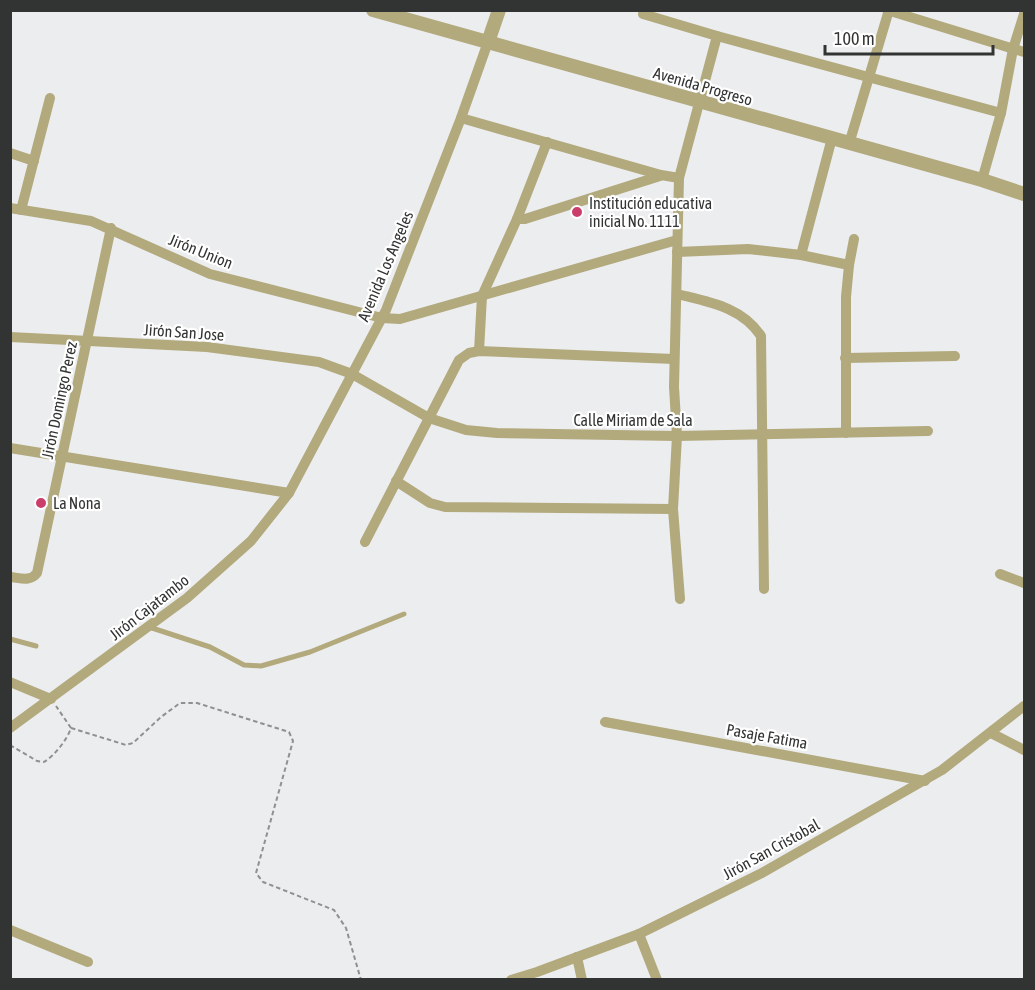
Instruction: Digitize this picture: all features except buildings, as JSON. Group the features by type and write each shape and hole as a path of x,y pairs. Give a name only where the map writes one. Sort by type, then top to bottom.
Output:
{"street":[{"name":"Avenida Progreso","path":"373,10 982,180 1024,194"},
{"path":"488,42 500,10"},
{"path":"849,144 888,11 1019,50"},
{"path":"643,14 1001,113"},
{"path":"982,180 1019,50 1024,14"},
{"path":"680,599 673,509 677,436 674,359 679,178 717,36"},
{"name":"Avenida Los Angeles","path":"289,493 382,318 461,118 488,42"},
{"path":"16,209 34,161 50,98"},
{"path":"461,118 660,176 679,178"},
{"path":"801,255 832,138"},
{"path":"479,351 482,296 517,219 547,142"},
{"path":"10,153 34,161"},
{"path":"517,219 525,219 660,176"},
{"name":"Jirón Union","path":"16,209 90,221 111,228 210,274 382,318 400,319 677,240"},
{"name":"Jirón Domingo Perez","path":"10,577 27,579 33,578 37,573 111,228"},
{"path":"846,433 846,297 854,238"},
{"path":"677,252 748,249 801,255 849,265"},
{"path":"677,294 718,304 735,311 747,319 761,336 764,434 764,589"},
{"name":"Jirón San Jose","path":"10,337 207,347 319,362 352,374"},
{"path":"364,542 459,360 464,355 479,351 674,359"},
{"path":"845,358 955,356"},
{"name":"Calle Miriam de Sala","path":"352,374 429,418 466,430 497,433 677,436 928,431"},
{"path":"10,448 289,493"},
{"path":"396,482 430,503 445,507 673,509"},
{"name":"Jirón Cajatambo","path":"10,728 187,598 250,542 289,493"},
{"path":"1000,574 1024,583"},
{"path":"10,682 51,699"},
{"name":"Jirón San Cristobal","path":"512,980 639,934 762,873 925,781 1024,706"},
{"name":"Pasaje Fatima","path":"605,722 925,781"},
{"path":"991,733 1024,750"},
{"path":"10,930 88,962"},
{"path":"639,934 657,980"},
{"path":"577,957 582,980"}],"lane":[{"path":"149,627 210,647 244,665 261,666 310,652 405,614"},
{"path":"10,639 36,646"}],"path":[{"path":"51,699 71,728 126,745 133,743 180,703 197,703 289,732 293,741 256,873 263,882 334,910 346,928 362,980"},
{"path":"10,746 37,761 44,762 50,758 69,734 71,728"}],"place":[{"name":"Institución educativa inicial No. 1111","path":"577,212"},
{"name":"La Nona","path":"41,503"}]}
